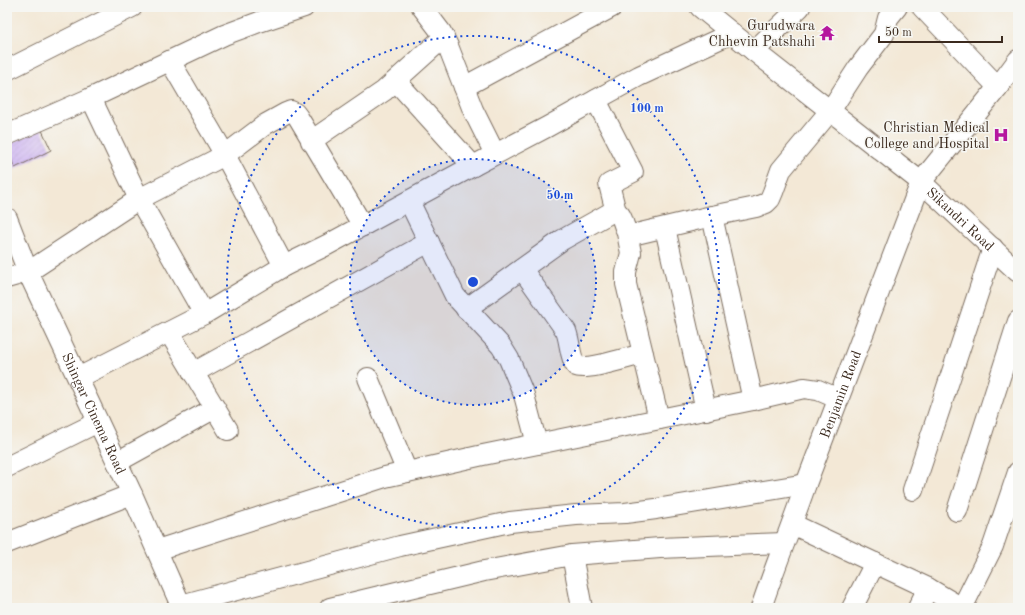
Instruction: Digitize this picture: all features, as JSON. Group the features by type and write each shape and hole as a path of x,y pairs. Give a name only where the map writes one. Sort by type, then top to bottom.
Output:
{"street":[{"path":"7,70 132,7"},
{"path":"7,136 170,62 224,35 304,7"},
{"path":"422,7 444,37 453,55 473,110 495,154"},
{"path":"464,87 612,7"},
{"name":"Sikandri Road","path":"700,7 921,182 1018,272"},
{"path":"754,51 800,7"},
{"path":"627,233 635,235 756,207 766,203 770,199 781,170 830,111 858,68 884,34 888,18 897,7"},
{"path":"922,7 998,87"},
{"path":"78,378 204,314 284,266 363,226 639,76 732,33"},
{"path":"311,141 365,105 396,81 444,37"},
{"name":"Benjamin Road","path":"761,608 806,484 921,182 1018,60"},
{"path":"170,62 225,154 284,266"},
{"path":"396,81 472,166"},
{"path":"91,98 139,199 204,314"},
{"path":"596,100 633,172 609,184 616,212 620,215 627,233 631,253 626,272 626,284 659,419"},
{"path":"7,278 28,272 139,199 225,154 266,124 291,111 298,117 363,226"},
{"path":"409,201 455,296 501,346 509,359 524,395 537,444"},
{"path":"466,309 562,240 610,213 616,212"},
{"path":"712,216 753,400"},
{"name":"Shingar Cinema Road","path":"7,218 28,272 132,494 182,607"},
{"path":"665,228 706,410"},
{"path":"194,373 429,242"},
{"path":"913,490 993,248"},
{"path":"522,269 566,331 573,360 576,366 585,368 643,354"},
{"path":"957,511 1018,321"},
{"path":"169,332 228,430"},
{"path":"368,378 407,472"},
{"path":"157,550 407,472 706,410 804,388 818,390 839,399"},
{"path":"117,462 215,408"},
{"path":"8,463 98,422"},
{"path":"792,524 928,588 962,608 993,546 1018,472"},
{"path":"182,607 400,546 510,522 576,515 625,513 806,484"},
{"path":"7,543 132,494"},
{"path":"330,608 484,571 572,554 660,548 784,544"},
{"path":"572,554 582,608"},
{"path":"852,608 875,563"},
{"path":"918,608 928,588"}],"building":[{"path":"41,128 51,150 15,168 7,151 7,145"}],"place":[{"name":"Gurudwara Chhevin Patshahi","path":"827,33"},
{"name":"Christian Medical College and Hospital","path":"1001,135"}]}
